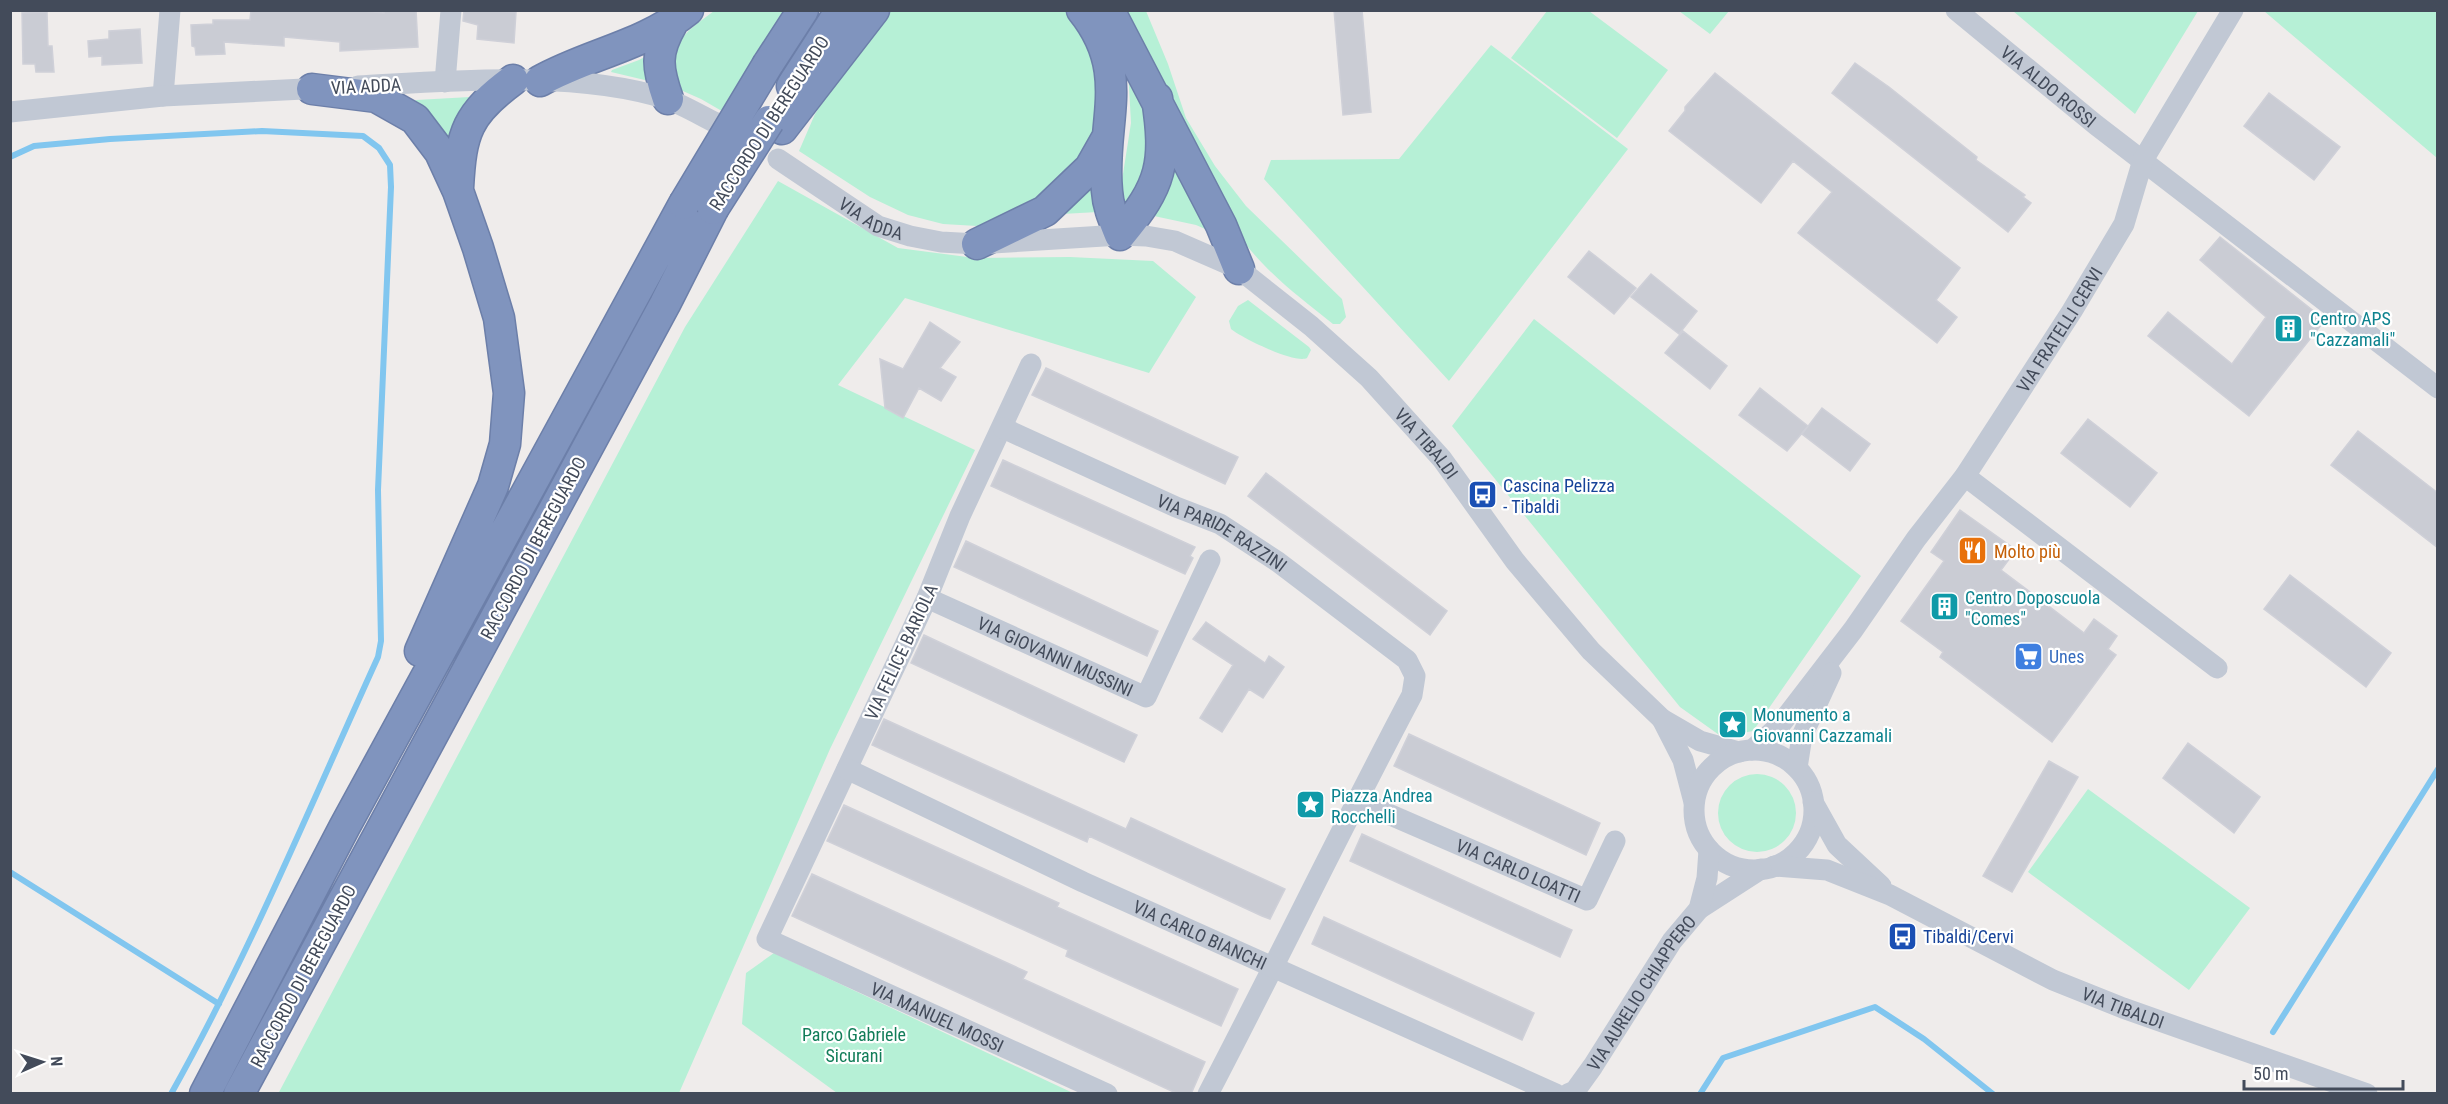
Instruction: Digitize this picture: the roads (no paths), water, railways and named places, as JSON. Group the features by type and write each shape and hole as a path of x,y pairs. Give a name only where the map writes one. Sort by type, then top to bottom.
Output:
{"highway":[{"name":"RACCORDO DI BEREGUARDO","path":"239,1094 665,304 708,209 768,64 803,10"},
{"name":"RACCORDO DI BEREGUARDO","path":"205,1094 345,826 708,209 775,125 841,10"},
{"path":"775,125 874,10"},
{"path":"1082,10 1095,26 1110,67 1113,100 1106,168 1107,192 1110,212 1119,235 1143,207 1156,181 1161,154 1161,126 1157,98"},
{"path":"1109,10 1157,98 1221,225 1239,269"},
{"path":"458,191 460,156 469,124 490,97 526,81 618,50 680,17"},
{"path":"668,99 658,63 660,44 680,17"},
{"path":"312,89 376,97 415,119 440,152 458,191 499,318 508,393 505,444 493,486 345,826"},
{"path":"977,244 1045,211 1090,168 1110,132"}],"street":[{"path":"163,96 170,10"},
{"path":"445,82 451,10"},
{"name":"VIA ALDO ROSSI","path":"1956,10 2143,160 2438,388"},
{"name":"VIA FRATELLI CERVI","path":"1745,751 1780,725 1852,630 1916,539 1965,477 2072,311 2124,224 2143,160 2233,10"},
{"name":"VIA ADDA","path":"12,112 163,96 445,82 526,81 585,84 668,99 716,123"},
{"name":"VIA ADDA","path":"778,159 878,226 910,236 941,242 977,244 1119,235"},
{"name":"VIA TIBALDI","path":"1119,235 1175,241 1239,269 1311,326 1369,378 1442,459 1515,561 1591,651 1662,719 1700,741 1745,751"},
{"name":"VIA FELICE BARIOLA","path":"767,939 927,598 960,516 1031,364"},
{"name":"VIA PARIDE RAZZINI","path":"1003,428 1176,507 1220,524 1278,562 1407,660 1415,676 1412,695 1356,800"},
{"path":"1965,477 2217,668"},
{"name":"VIA GIOVANNI MUSSINI","path":"927,598 1146,697 1210,560"},
{"name":"VIA FRATELLI CERVI","path":"1797,768 1802,736 1852,630"},
{"name":"VIA TIBALDI","path":"1662,719 1683,760 1694,803"},
{"path":"1699,909 1792,856 1805,841 1812,822 1813,802 1808,783 1797,768 1777,754 1745,751 1717,762 1708,770 1697,791 1694,803 1697,828 1709,850 1728,864 1739,868 1768,868"},
{"name":"VIA CARLO BIANCHI","path":"847,769 1083,882 1557,1094"},
{"path":"1208,1094 1275,966 1356,800"},
{"name":"VIA CARLO LOATTI","path":"1356,800 1587,900 1615,841"},
{"name":"VIA TIBALDI","path":"1813,802 1837,845 1890,895"},
{"name":"VIA AURELIO CHIAPPERO","path":"1568,1094 1575,1091 1593,1066 1672,941 1699,909 1707,878 1709,850"},
{"name":"VIA TIBALDI","path":"1768,868 1827,870 1890,895 2053,980 2123,1008 2367,1094"},
{"name":"VIA MANUEL MOSSI","path":"767,939 1107,1094"}],"waterway":[{"path":"10,157 34,146 110,139 262,131 363,136 379,148 390,165 391,187 378,490 381,641 378,657 254,933 171,1094"},
{"path":"2273,1032 2438,769"},
{"path":"10,872 219,1004"},
{"path":"1700,1094 1723,1058 1875,1007 1924,1039 1993,1094"}],"place":[{"name":"Centro APS \"Cazzamali\"","path":"2289,328"},
{"name":"Cascina Pelizza - Tibaldi","path":"1482,495"},
{"name":"Molto più","path":"1973,551"},
{"name":"Centro Doposcuola \"Comes\"","path":"1944,607"},
{"name":"Unes","path":"2028,656"},
{"name":"Monumento a Giovanni Cazzamali","path":"1732,724"},
{"name":"Piazza Andrea Rocchelli","path":"1310,805"},
{"name":"Tibaldi/Cervi","path":"1902,936"}],"park label":[{"name":"Parco Gabriele Sicurani","path":"854,1044"}]}
